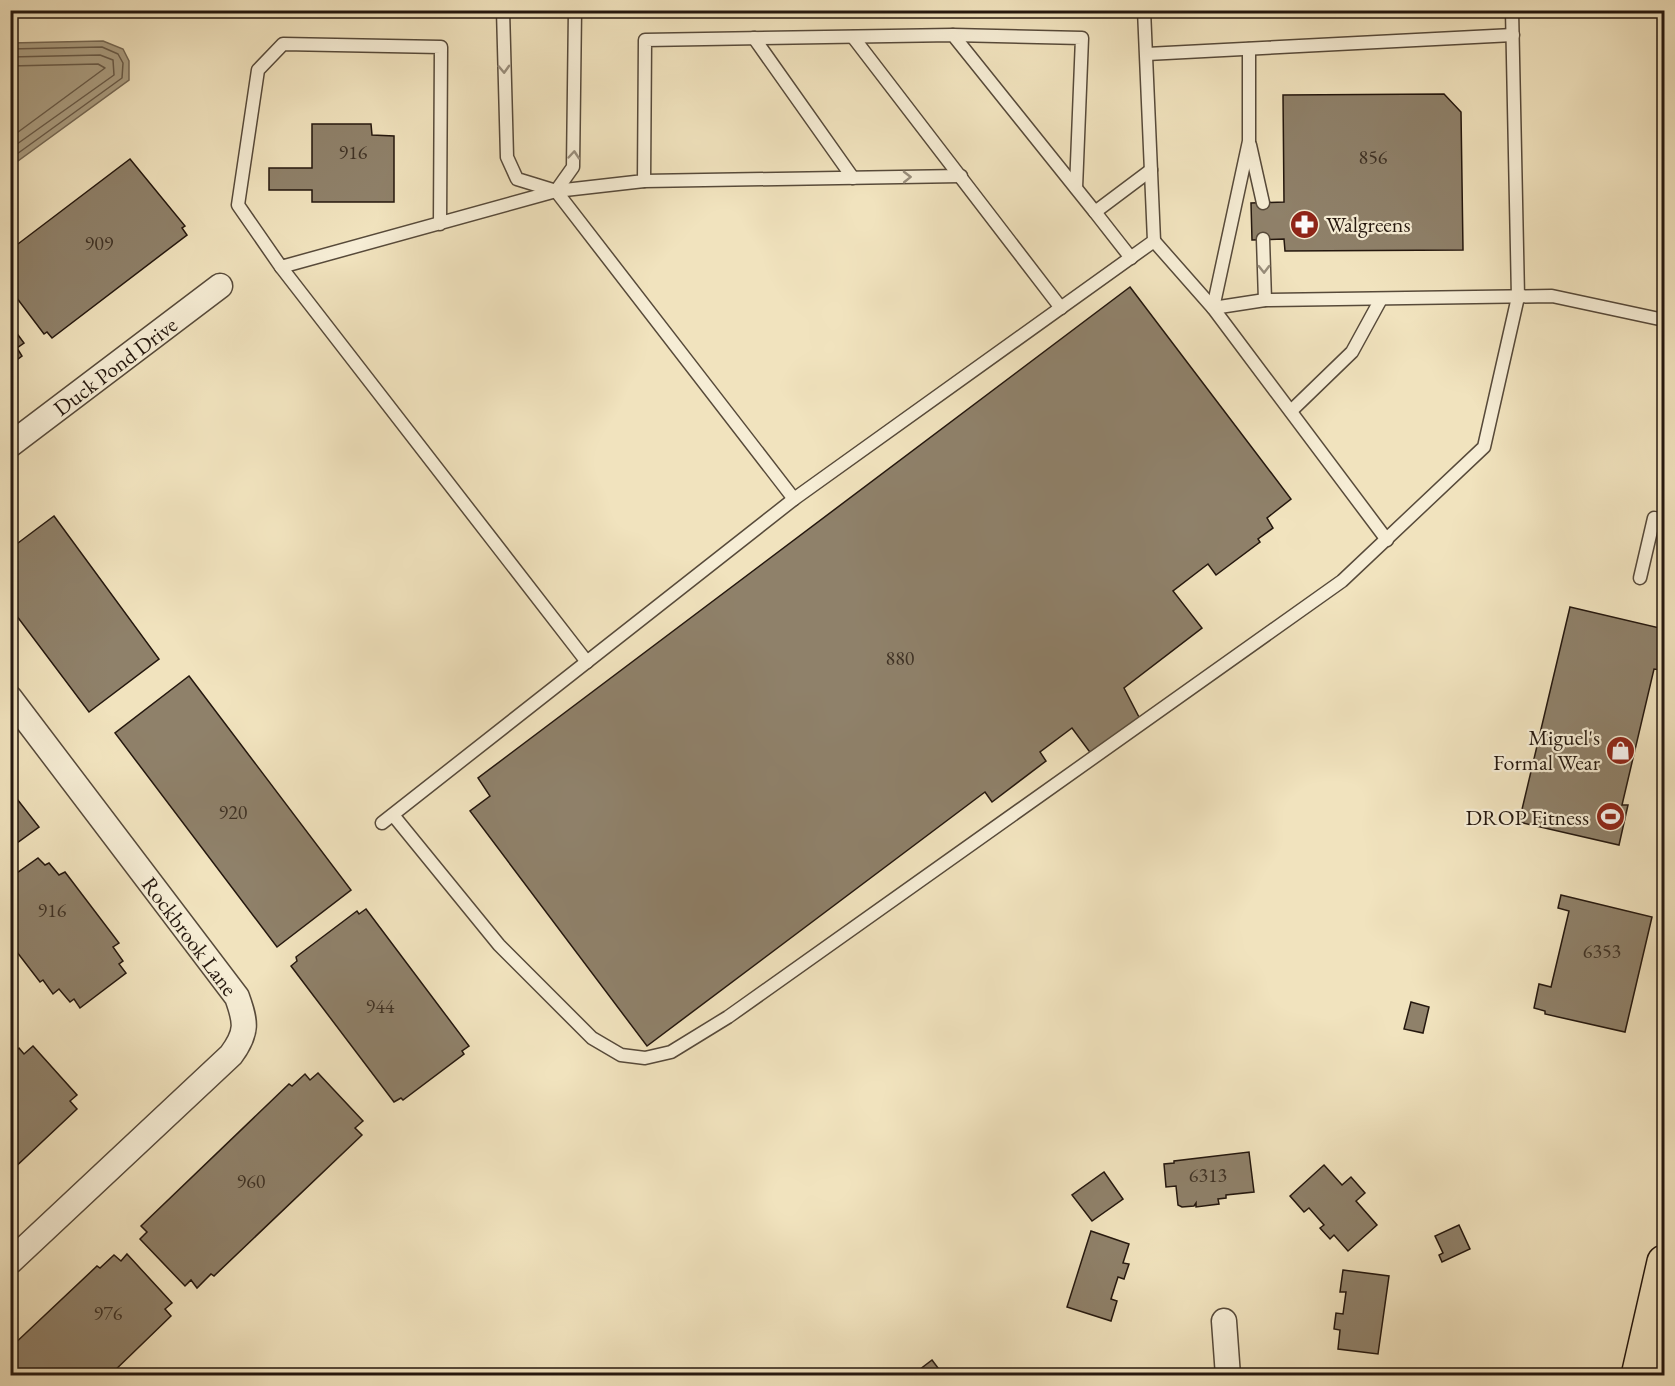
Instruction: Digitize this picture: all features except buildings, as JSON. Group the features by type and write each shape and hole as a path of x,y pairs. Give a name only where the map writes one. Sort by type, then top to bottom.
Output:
{"main road":[{"path":"1638,1376 1665,1262"}],"street":[{"name":"Duck Pond Drive","path":"10,445 220,286"},
{"name":"Rockbrook Lane","path":"10,698 237,997 246,1020 241,1042 231,1054 10,1262"},
{"path":"1224,1321 1228,1376"}],"lane":[{"path":"503,10 507,157 517,179 556,191 794,499"},
{"path":"556,191 573,167 575,10"},
{"path":"1144,10 1154,241 1213,308 1387,540"},
{"path":"393,815 500,945 592,1038 621,1055 645,1058 671,1052 728,1017 1342,581 1484,447 1518,297 1512,10"},
{"path":"644,181 645,40 953,35 1082,38 1076,188"},
{"path":"953,35 1131,258"},
{"path":"1147,54 1513,35"},
{"path":"853,37 1061,308"},
{"path":"754,38 853,178"},
{"path":"440,224 441,47 283,44 258,70 238,205 281,267 587,662"},
{"path":"1213,308 1249,141 1249,49"},
{"path":"1249,141 1263,202"},
{"path":"1095,212 1151,170"},
{"path":"281,267 556,191 644,181 961,176"},
{"path":"1263,239 1265,300"},
{"path":"382,823 794,499 1154,241"},
{"path":"1213,308 1265,300 1552,296 1665,320"},
{"path":"1291,411 1352,352 1381,298"},
{"path":"1640,578 1654,518 1665,520"}],"water":[{"path":"103,41 123,49 129,61 129,80 11,166 11,43"}],"place":[{"name":"Walgreens","path":"1305,224"},
{"name":"Miguel's Formal Wear","path":"1621,750"},
{"name":"DROP Fitness","path":"1610,817"}]}
